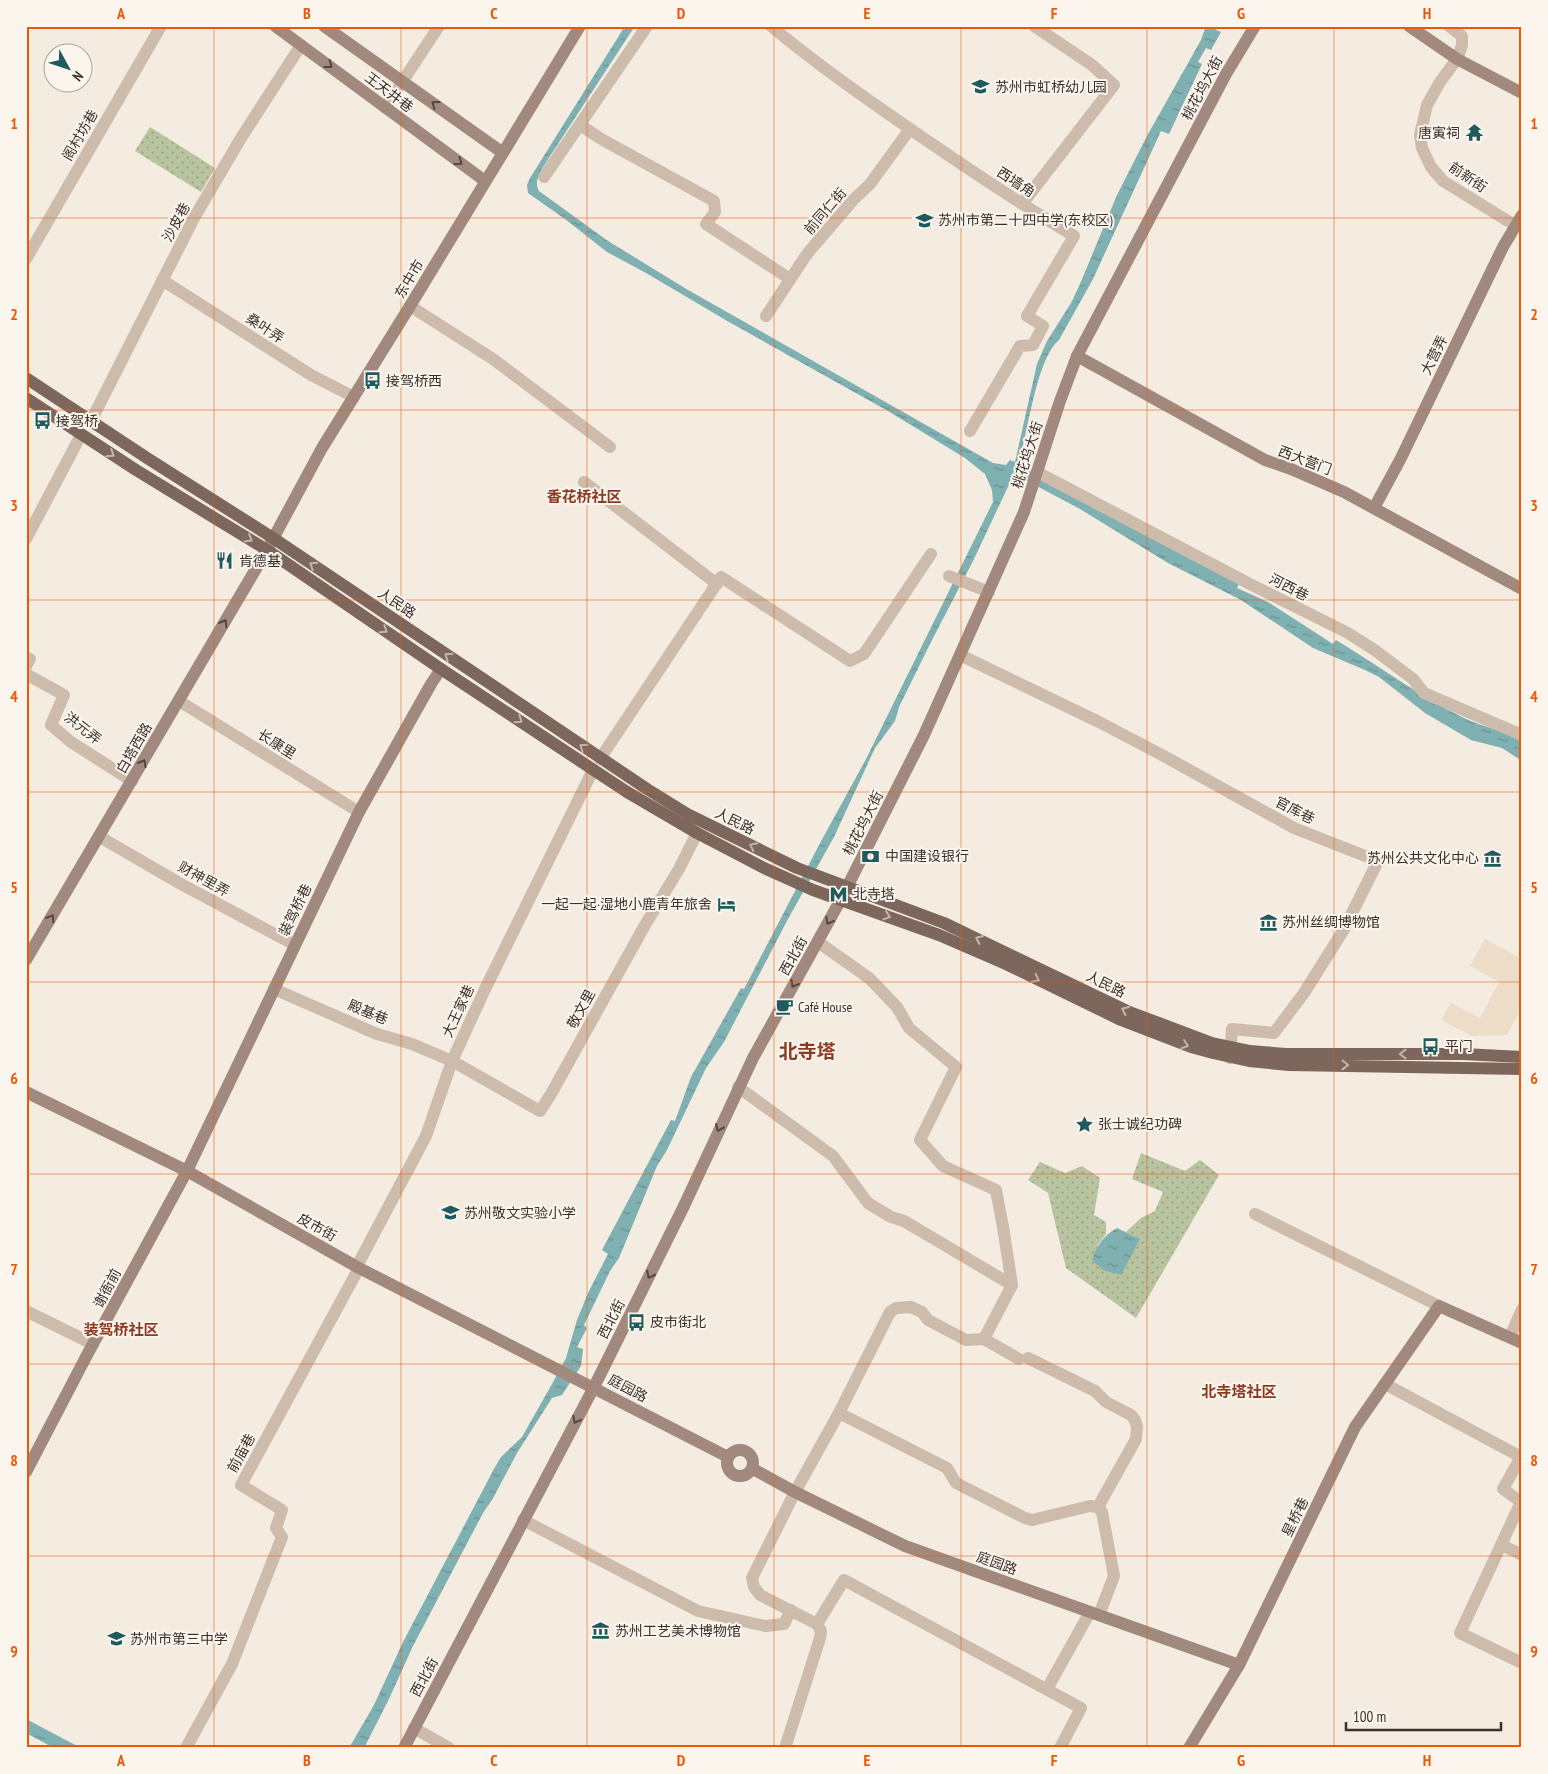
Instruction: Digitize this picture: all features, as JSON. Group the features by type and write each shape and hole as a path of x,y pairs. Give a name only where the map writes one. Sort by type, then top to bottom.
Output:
{"main road":[{"name":"人民路","path":"26,378 273,538 597,764 659,812 791,880 840,901 921,927 957,942 1121,1020 1191,1047 1289,1065 1522,1069"},
{"name":"人民路","path":"26,398 81,435 267,550 441,669 597,764 689,815 797,868 944,923 1127,1011 1230,1053 1522,1056"}],"street":[{"name":"阁村坊巷","path":"26,259 161,26"},
{"name":"王天井巷","path":"275,26 485,181"},
{"path":"385,108 439,26"},
{"name":"东中市","path":"267,550 308,471 580,26"},
{"path":"544,177 647,26"},
{"name":"西墙角","path":"770,26 811,60 910,129 1022,204 1074,236 1027,316 1043,326 1033,344 1020,346 970,431"},
{"path":"1022,204 1114,85 1092,65 1034,26"},
{"name":"桃花坞大街","path":"840,901 924,736 1019,525 1077,356 1226,74 1255,26"},
{"path":"1409,26 1457,59 1522,93"},
{"path":"1449,26 1462,36 1462,45 1457,59"},
{"name":"王天井巷","path":"328,27 503,153"},
{"name":"沙皮巷","path":"90,421 194,218 236,146 301,45"},
{"name":"前新街","path":"1457,59 1440,82 1427,105 1420,135 1422,148 1431,167 1443,181 1519,220"},
{"path":"580,125 603,140 714,201 715,212 706,224 790,279"},
{"name":"前同仁街","path":"766,316 818,240 853,200 870,184 910,129"},
{"name":"大营弄","path":"1374,508 1401,458 1519,220"},
{"name":"桑叶弄","path":"162,280 312,375 354,397"},
{"path":"410,306 493,359 610,448"},
{"name":"西大营门","path":"1077,356 1265,460 1335,488 1522,589"},
{"path":"26,539 81,435"},
{"name":"河西巷","path":"1036,478 1348,633 1413,679 1424,693 1522,735"},
{"path":"584,482 717,584 721,577 850,661 864,654 931,554"},
{"name":"白塔西路","path":"26,960 267,550"},
{"path":"949,576 989,592"},
{"name":"大王家巷","path":"358,1267 426,1136 452,1061 486,987 597,764 717,584"},
{"name":"官库巷","path":"960,655 1099,722 1294,828 1378,862 1343,931 1304,994 1274,1033 1232,1029 1230,1053"},
{"path":"26,657 30,659 26,666"},
{"name":"装驾桥巷","path":"187,1171 359,812 441,669"},
{"name":"洪元弄","path":"26,674 64,695 51,725 71,742 132,781"},
{"name":"长康里","path":"179,701 359,812"},
{"name":"敬文里","path":"452,1061 540,1111 679,868 697,833"},
{"name":"财神里弄","path":"100,836 181,884 294,945"},
{"name":"西北街","path":"404,1748 594,1387 683,1208 738,1087 840,901"},
{"path":"818,942 869,978 897,1007 909,1028 956,1067 920,1140 943,1166 996,1190 1012,1285 984,1339"},
{"name":"殿基巷","path":"274,988 377,1034 412,1044 452,1061"},
{"path":"738,1087 833,1156 868,1202 891,1217 904,1221 1012,1285"},
{"name":"皮市街","path":"26,1092 187,1171 358,1267 555,1369 594,1387"},
{"name":"谢衙前","path":"26,1472 187,1171"},
{"path":"1255,1214 1439,1306 1522,1343"},
{"name":"前庙巷","path":"186,1748 232,1664 282,1537 276,1528 282,1510 241,1485 358,1267"},
{"name":"星桥巷","path":"1189,1748 1239,1665 1355,1426 1439,1306"},
{"path":"785,1748 821,1635 820,1627 760,1595 754,1587 752,1578 795,1492 840,1414 890,1312 896,1308 911,1307 922,1312 928,1320 966,1340 984,1339 1023,1359 1095,1391 1106,1402 1131,1414 1137,1426 1136,1439 1098,1507"},
{"path":"1510,1337 1522,1309"},
{"path":"26,1311 93,1344"},
{"path":"1385,1384 1521,1457 1503,1489 1521,1502 1460,1633 1522,1663"},
{"name":"庭园路","path":"594,1387 728,1457"},
{"path":"840,1414 947,1468 956,1483 1025,1518 1032,1520 1090,1506 1098,1507 1102,1512 1114,1576 1094,1613 1046,1690"},
{"path":"736,1450 746,1451 753,1459 753,1470 745,1476 734,1476 728,1468 728,1457 736,1450"},
{"name":"庭园路","path":"753,1470 905,1546 1239,1665"},
{"path":"523,1520 698,1611 765,1626 784,1624 791,1610"},
{"path":"1502,1545 1522,1555"},
{"path":"817,1624 844,1580 1081,1708 1060,1748"},
{"path":"414,1728 450,1748"}],"green space":[{"path":"150,127 215,168 201,192 135,151"},
{"path":"1141,1153 1185,1171 1200,1160 1219,1175 1136,1318 1066,1268 1048,1193 1028,1180 1040,1162 1065,1173 1082,1166 1100,1178 1094,1215 1106,1222 1106,1234 1097,1246 1140,1239 1126,1232 1141,1218 1155,1211 1163,1192 1132,1179"}],"shaded area":[{"path":"1485,939 1522,959 1522,1007 1507,1035 1472,1036 1441,1020 1451,1003 1480,1018 1499,982 1470,966"}],"water":[{"path":"625,26 635,26 543,167 537,182 539,191 608,241 688,290 993,463 1006,465 1010,460 1015,462 1037,364 1047,341 1071,303 1080,284 1117,195 1147,136 1201,40 1206,26 1218,26 1216,30 1221,32 1211,50 1206,48 1198,62 1202,64 1169,134 1161,131 1093,279 1044,363 1018,465 1240,581 1237,588 1268,602 1333,644 1336,640 1415,691 1447,709 1471,721 1522,740 1522,761 1502,748 1471,740 1425,713 1379,677 1313,648 1241,600 1168,563 1080,509 1014,474 973,561 899,707 895,721 875,748 834,837 788,919 724,1042 706,1068 667,1150 657,1166 619,1258 610,1271 584,1325 587,1328 577,1347 583,1349 581,1366 562,1395 552,1398 517,1453 413,1646 364,1748 349,1748 374,1705 403,1642 495,1467 501,1457 522,1437 566,1358 577,1320 588,1293 608,1254 602,1250 671,1120 675,1121 691,1077 741,988 744,989 865,761 993,502 992,490 985,474 965,458 888,411 607,252 528,193 527,185 530,178"},
{"path":"1117,1228 1140,1239 1121,1275 1103,1270 1092,1260 1101,1241"},
{"path":"26,1719 81,1748 54,1748 26,1733"}],"place":[{"name":"苏州市虹桥幼儿园","path":"981,87"},
{"name":"唐寅祠","path":"1474,133"},
{"name":"苏州市第二十四中学(东校区)","path":"924,220"},
{"name":"接驾桥西","path":"372,381"},
{"name":"接驾桥","path":"42,421"},
{"name":"肯德基","path":"225,561"},
{"name":"中国建设银行","path":"871,856"},
{"name":"苏州公共文化中心","path":"1493,858"},
{"name":"北寺塔","path":"839,894"},
{"name":"一起一起·湿地小鹿青年旅舍","path":"726,904"},
{"name":"苏州丝绸博物馆","path":"1268,922"},
{"name":"Café House","path":"784,1007"},
{"name":"平门","path":"1431,1046"},
{"name":"张士诚纪功碑","path":"1084,1124"},
{"name":"苏州敬文实验小学","path":"450,1213"},
{"name":"皮市街北","path":"636,1322"},
{"name":"苏州工艺美术博物馆","path":"601,1631"},
{"name":"苏州市第三中学","path":"116,1639"}],"district":[{"name":"香花桥社区","path":"584,497"},
{"name":"北寺塔","path":"807,1051"},
{"name":"装驾桥社区","path":"121,1330"},
{"name":"北寺塔社区","path":"1239,1392"}]}
